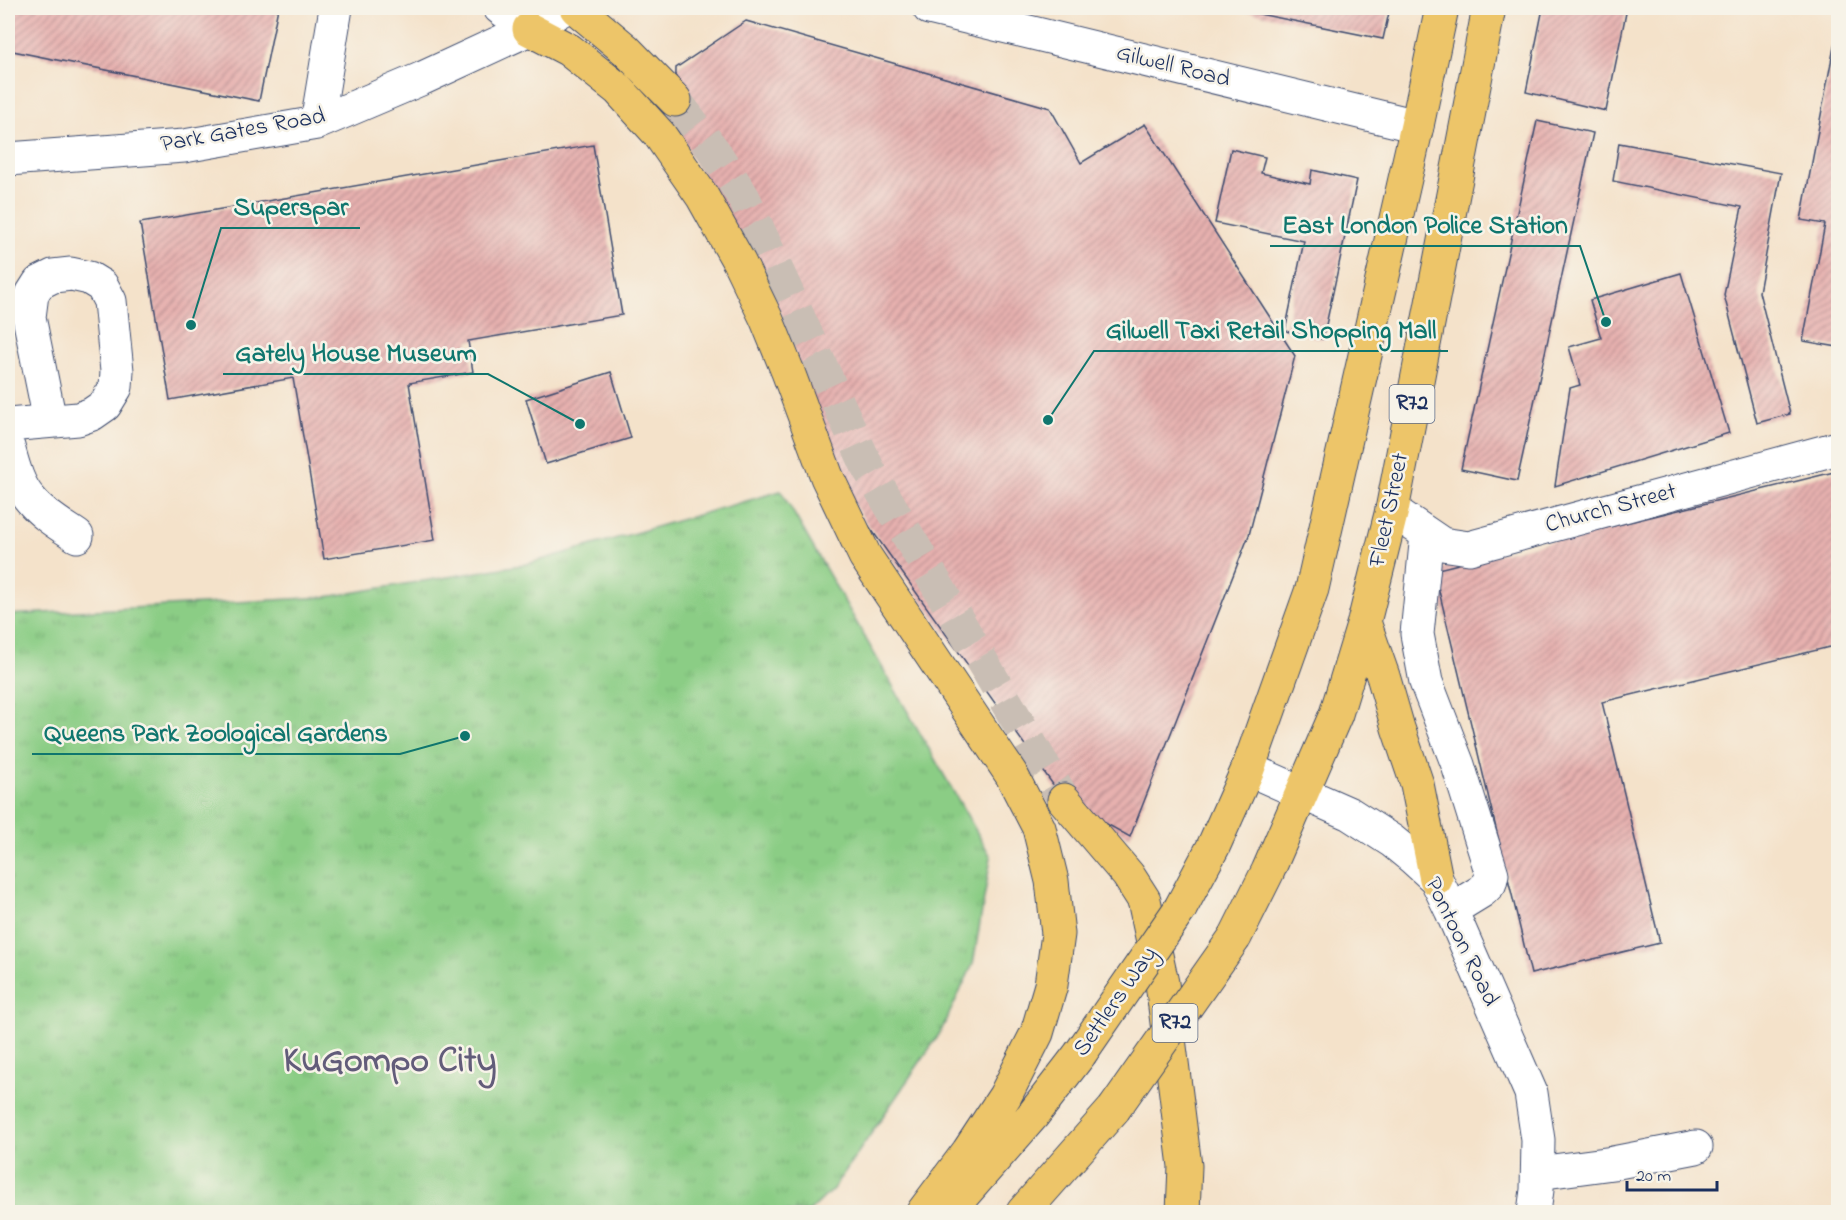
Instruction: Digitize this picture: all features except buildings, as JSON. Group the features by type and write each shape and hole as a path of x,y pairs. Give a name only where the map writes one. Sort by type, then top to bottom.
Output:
{"main road":[{"path":"576,8 626,50 675,100"},
{"name":"R72","path":"1248,769 1312,589 1418,126 1442,8"},
{"name":"Fleet Street","path":"1303,792 1336,714 1364,622 1392,510 1489,8"},
{"path":"529,29 569,50 618,89 659,134 702,196 739,262 766,318 827,477 866,556 1011,774 1039,828 1052,881 1058,934 1052,986 1037,1033 1005,1096 968,1152 923,1212"},
{"path":"1364,622 1417,784 1436,879"},
{"name":"Settlers Way","path":"948,1212 1033,1115 1080,1054 1180,909 1213,847 1248,769"},
{"name":"R72","path":"1023,1212 1114,1109 1235,937 1268,871 1303,792"},
{"path":"1064,800 1128,874 1144,900 1162,982 1185,1166 1183,1212"}],"street":[{"path":"317,123 336,8"},
{"path":"500,8 529,29"},
{"name":"Park Gates Road","path":"8,159 184,146 317,123 423,78 529,29 564,8"},
{"name":"Gilwell Road","path":"929,8 1418,126"},
{"path":"8,425 50,421"},
{"path":"8,447 15,472 31,500 54,521 77,536"},
{"name":"Church Street","path":"1392,510 1442,544 1469,548 1839,448"},
{"path":"1427,534 1417,634 1426,682 1458,765 1492,874 1490,884 1451,910"},
{"name":"Pontoon Road","path":"1248,769 1350,814 1392,842 1436,879 1531,1093 1538,1140 1538,1173 1534,1212"},
{"path":"1538,1173 1613,1163 1696,1147"}],"green space":[{"path":"781,491 991,857 973,964 940,1033 833,1189 809,1212 8,1212 8,615 326,597 527,564"}],"tunnel":[{"path":"675,100 714,151 744,198 868,468 1064,800"}],"place":[{"name":"East London Police Station","path":"1606,322"},
{"name":"Superspar","path":"191,325"},
{"name":"Gilwell Taxi Retail Shopping Mall","path":"1048,420"},
{"name":"Gately House Museum","path":"580,424"},
{"name":"Queens Park Zoological Gardens","path":"465,736"}],"district":[{"name":"KuGompo City","path":"390,1062"}]}
